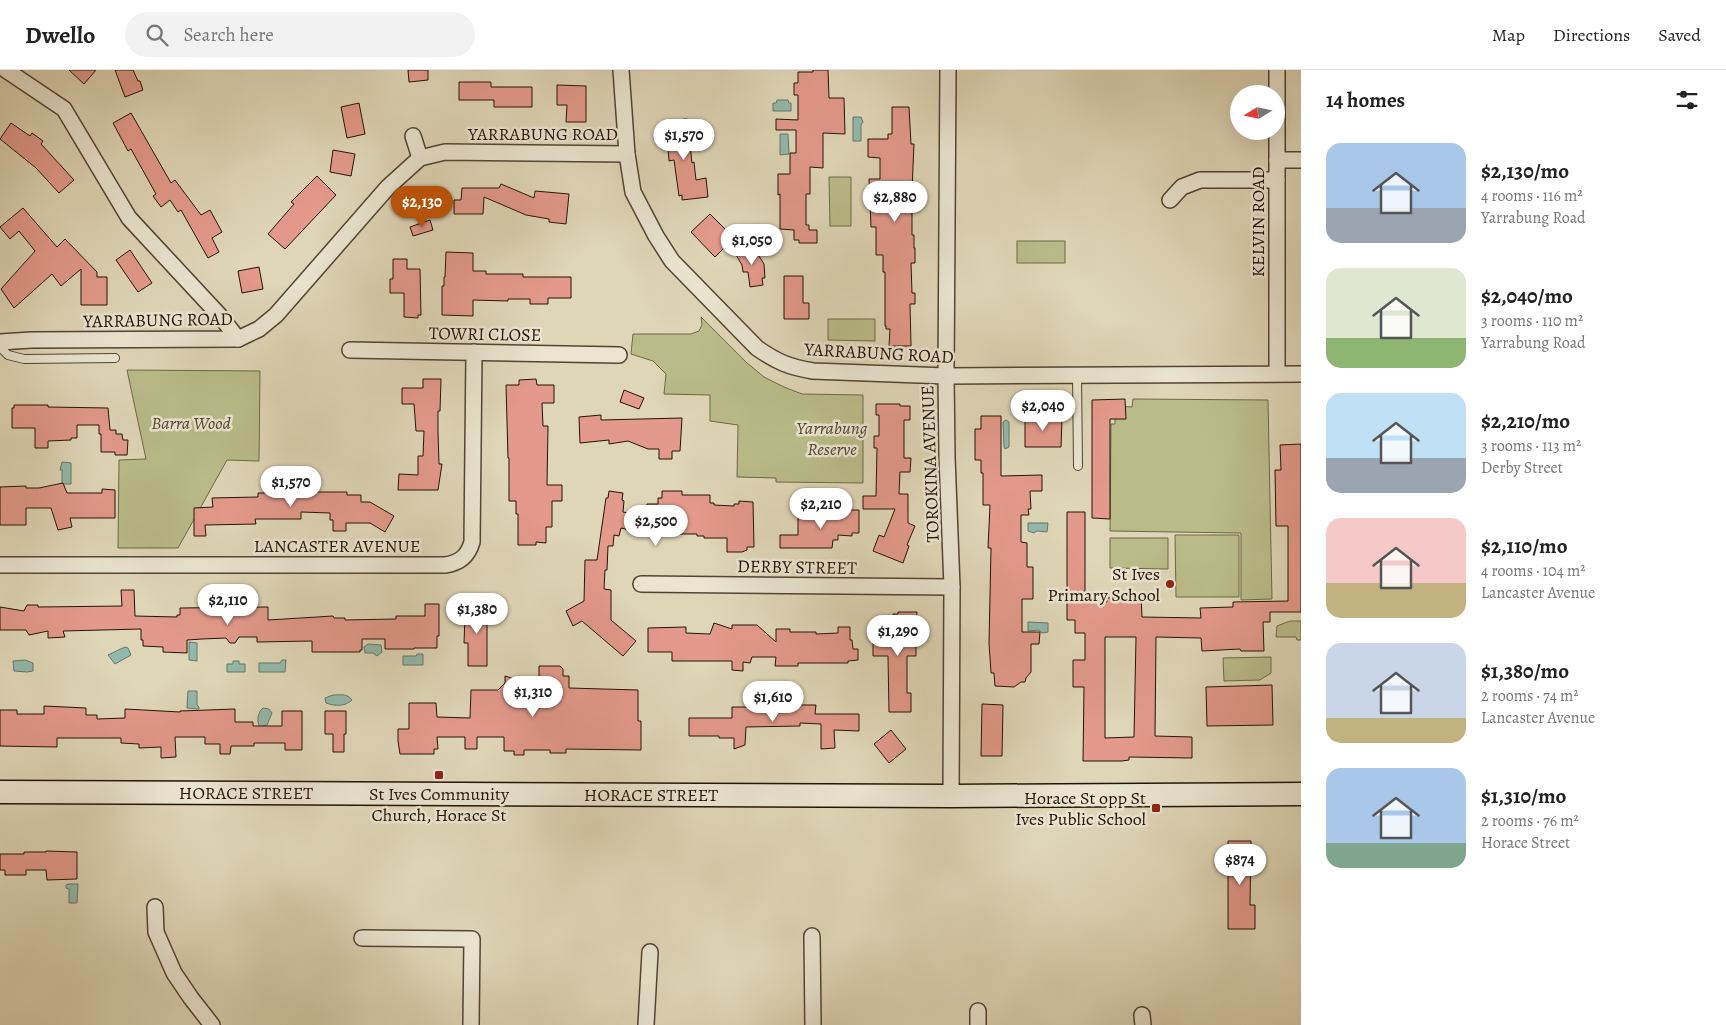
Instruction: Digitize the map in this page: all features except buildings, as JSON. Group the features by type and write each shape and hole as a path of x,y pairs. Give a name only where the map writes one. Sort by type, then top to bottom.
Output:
{"main road":[{"name":"HORACE STREET","path":"0,792 951,796 1301,794"}],"street":[{"path":"6,70 64,108 129,218 221,317 238,340"},
{"path":"621,70 627,154"},
{"name":"TOROKINA AVENUE","path":"948,70 946,376 952,587 951,796"},
{"name":"KELVIN ROAD","path":"1277,70 1277,373"},
{"path":"413,136 420,158"},
{"name":"YARRABUNG ROAD","path":"0,342 30,340 238,340 259,329 276,315 388,187 420,158 445,152 627,154 634,192 656,236 672,261 757,348 792,368 812,372 946,376 1301,374"},
{"path":"1277,160 1301,160"},
{"path":"1170,200 1182,187 1200,180 1277,180"},
{"name":"TOWRI CLOSE","path":"350,350 619,355"},
{"name":"LANCASTER AVENUE","path":"0,565 455,564 463,559 469,551 472,542 474,352"},
{"name":"DERBY STREET","path":"641,584 952,587"},
{"path":"155,907 156,932 174,973 212,1025"},
{"path":"812,936 814,1025"},
{"path":"362,938 472,939 471,1025"},
{"path":"646,1025 650,952"}],"lane":[{"path":"0,347 8,355 24,359 115,358"},
{"path":"1077,374 1078,466"}],"green space":[{"path":"829,177 851,177 851,226 830,226"},
{"path":"1017,241 1065,241 1065,263 1017,263"},
{"name":"Yarrabung Reserve","path":"701,317 746,362 764,377 784,387 802,394 863,395 863,483 776,482 776,478 737,477 738,425 710,421 710,395 664,394 666,374 653,361 631,354 633,334 691,334 699,331 702,325"},
{"path":"828,319 875,319 875,341 828,340"},
{"name":"Barra Wood","path":"127,370 260,371 259,461 227,460 178,548 118,548 119,460 146,459"},
{"path":"1133,399 1268,400 1272,599 1241,600 1241,533 1110,531 1111,424 1115,424 1115,406 1132,407"},
{"path":"1175,535 1239,535 1239,597 1176,597"},
{"path":"1110,538 1168,538 1168,569 1110,568"},
{"path":"1290,621 1301,621 1301,640 1297,640 1296,637 1276,637 1277,626"},
{"path":"1271,657 1271,673 1260,680 1224,681 1223,658"}],"water":[{"path":"777,100 788,100 791,103 791,111 773,111 773,103 776,103"},
{"path":"853,117 861,117 863,122 861,125 861,141 853,141"},
{"path":"780,134 788,134 789,154 780,155"},
{"path":"1006,420 1009,422 1009,447 1005,449 1003,422"},
{"path":"62,462 71,463 71,484 62,484 62,470 60,470"},
{"path":"1028,523 1048,523 1047,532 1037,531 1034,533 1028,531"},
{"path":"1028,622 1048,623 1048,632 1042,633 1039,630 1028,631"},
{"path":"189,642 197,643 197,661 189,660"},
{"path":"368,644 381,645 382,652 377,656 373,653 365,653 364,647"},
{"path":"125,647 128,648 131,655 115,664 108,655"},
{"path":"417,654 423,654 423,665 403,665 403,656 416,656"},
{"path":"25,660 33,663 33,671 14,671 13,661"},
{"path":"282,660 286,660 285,672 259,672 259,663 280,663"},
{"path":"233,661 245,664 245,672 227,672 227,664 233,664"},
{"path":"188,691 197,691 197,705 199,709 187,708"},
{"path":"333,695 346,695 352,700 346,704 339,705 326,703 325,698"},
{"path":"263,708 269,709 272,713 267,725 260,727 258,717"},
{"path":"78,884 77,903 69,903 69,889 66,888 66,885"}],"place":[{"name":"St Ives Primary School","path":"1170,584"},
{"name":"St Ives Community Church, Horace St","path":"439,775"},
{"name":"Horace St opp St Ives Public School","path":"1156,808"}]}
